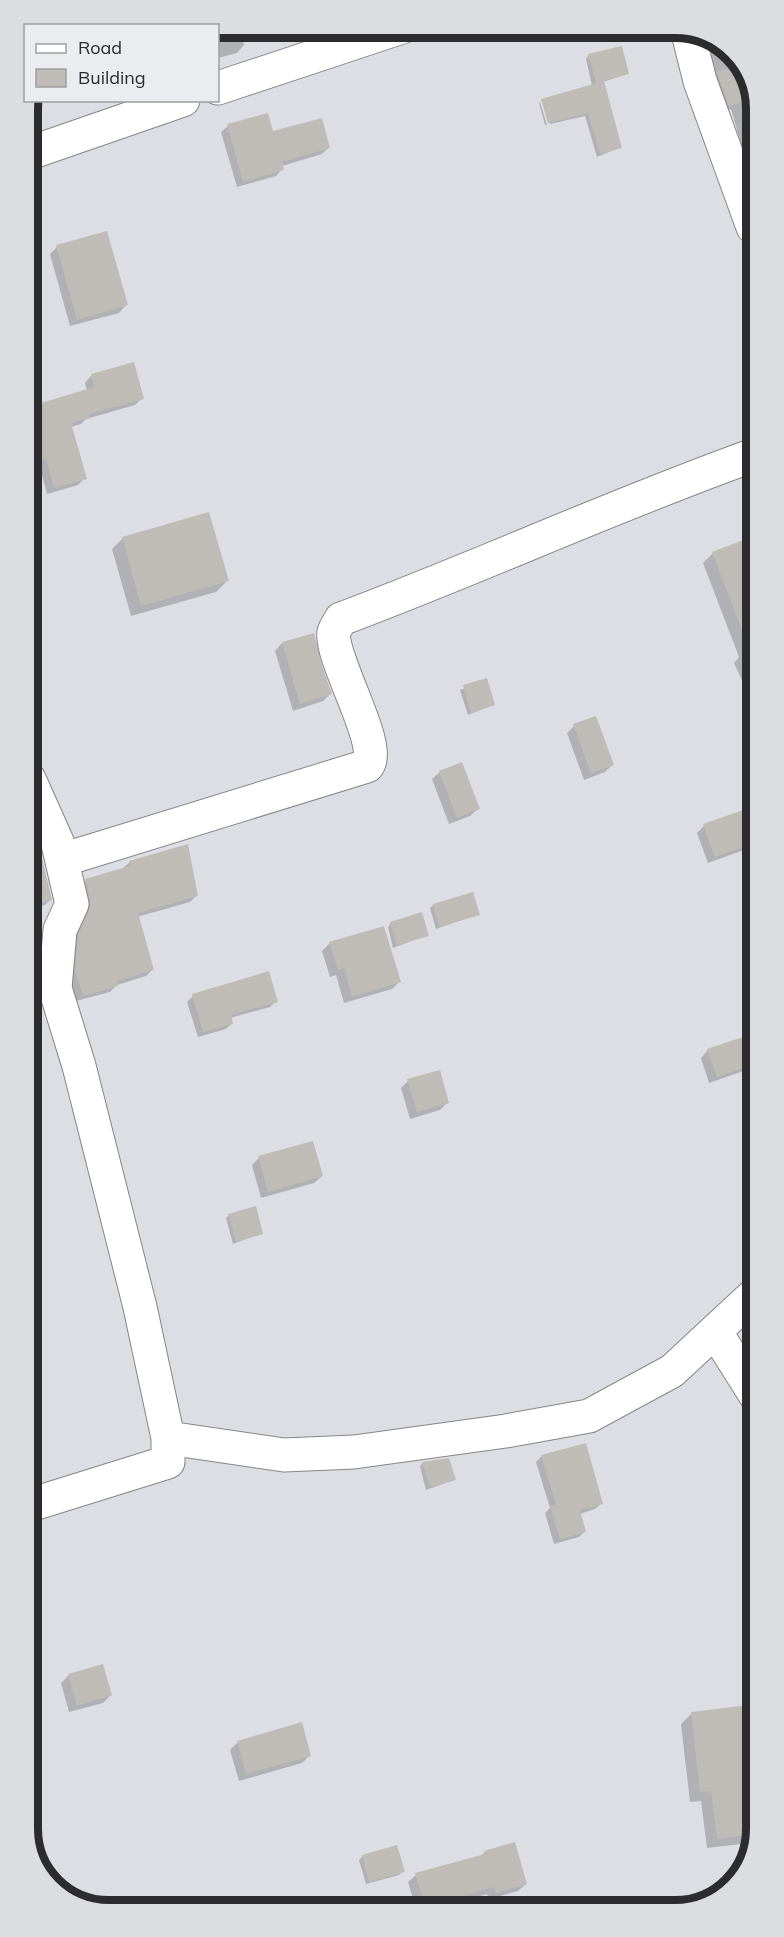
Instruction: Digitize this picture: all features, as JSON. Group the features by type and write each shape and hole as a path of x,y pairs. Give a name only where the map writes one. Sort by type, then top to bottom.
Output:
{"street":[{"path":"219,88 369,38"},
{"path":"690,39 700,81 746,208"},
{"path":"38,150 177,102"},
{"path":"62,861 368,765 371,758 364,723 336,648 334,631 341,620 746,458"},
{"path":"38,799 58,844 72,904 60,930 55,988 79,1066 137,1296 168,1438 168,1462 38,1503"},
{"path":"168,1438 284,1455 354,1452 506,1431 589,1416 672,1371 746,1302"},
{"path":"715,1331 746,1380"}],"building":[{"path":"622,46 629,74 596,83 588,54"},
{"path":"733,67 743,86 746,101 729,106 717,72"},
{"path":"604,81 622,148 600,154 588,113 548,123 541,99"},
{"path":"268,113 273,131 322,118 330,148 282,162 284,170 243,182 227,124"},
{"path":"107,231 128,305 77,320 56,245"},
{"path":"134,362 144,399 89,414 90,418 71,423 87,479 54,488 46,458 38,461 38,404 94,387 91,374"},
{"path":"209,512 229,581 141,606 122,537"},
{"path":"746,539 746,640 712,552"},
{"path":"314,633 332,694 300,704 282,642"},
{"path":"487,678 495,705 471,713 463,685"},
{"path":"596,716 614,765 591,773 573,724"},
{"path":"462,762 480,809 457,818 439,771"},
{"path":"746,809 746,846 715,857 703,824"},
{"path":"188,844 198,896 138,913 154,970 117,981 118,986 83,996 75,971 78,935 89,911 90,900 85,879 130,866 129,861"},
{"path":"38,845 40,850 52,900 38,904"},
{"path":"473,892 480,915 439,927 433,904"},
{"path":"422,912 429,936 397,945 390,922"},
{"path":"384,926 401,982 352,997 344,968 338,970 329,942"},
{"path":"269,971 278,1002 231,1015 233,1024 203,1032 192,994"},
{"path":"746,1036 746,1067 717,1077 707,1049"},
{"path":"440,1070 449,1103 417,1112 407,1079"},
{"path":"313,1141 323,1176 268,1192 258,1156"},
{"path":"256,1206 263,1234 236,1242 228,1214"},
{"path":"586,1443 603,1504 580,1510 586,1532 560,1539 550,1506 556,1504 541,1455"},
{"path":"449,1458 456,1480 430,1487 422,1462"},
{"path":"103,1664 112,1695 77,1706 68,1674"},
{"path":"746,1705 746,1835 717,1839 711,1791 700,1792 691,1712"},
{"path":"302,1722 311,1756 246,1774 237,1741"},
{"path":"515,1842 527,1884 496,1893 494,1887 451,1900 423,1900 415,1873 485,1854 484,1851"},
{"path":"397,1845 405,1872 369,1882 362,1855"}]}
